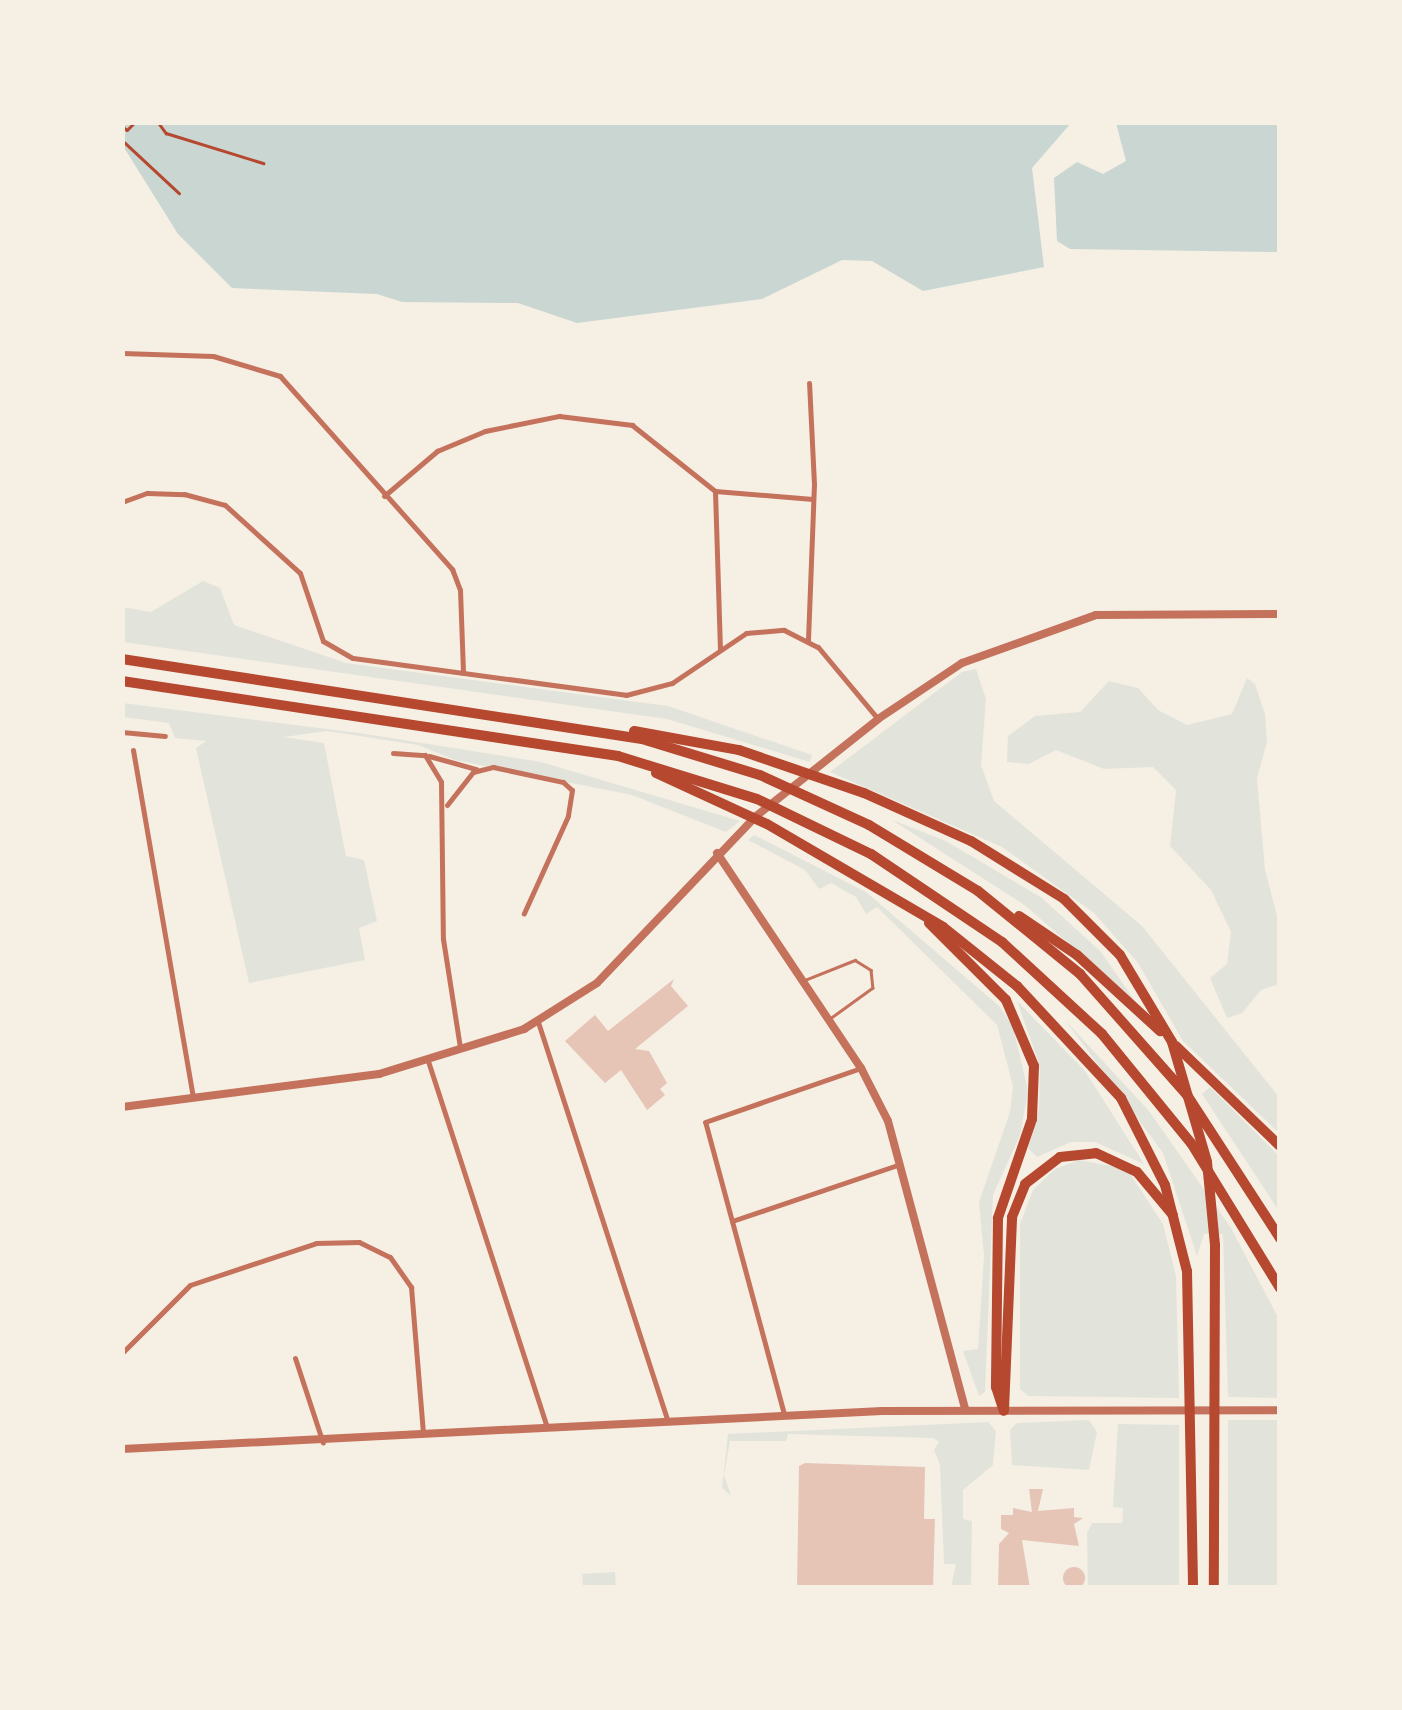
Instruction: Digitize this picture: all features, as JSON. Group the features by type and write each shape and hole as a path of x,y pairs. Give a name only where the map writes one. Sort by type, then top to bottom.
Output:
{"highway":[{"path":"122,659 740,750 971,841 1077,909 1112,943 1137,984 1172,1042 1196,1106 1215,1245 1214,1588"},
{"path":"122,681 618,756 729,789 820,828 910,878 1002,942 1084,1016 1151,1091 1218,1181 1280,1288"},
{"path":"596,729 778,783 895,838 1077,955 1280,1146"},
{"path":"618,756 768,824 908,902 991,963 1099,1069 1140,1130 1175,1216 1193,1330 1194,1588"},
{"path":"988,899 1080,974 1135,1032 1212,1127 1280,1238"},
{"path":"908,902 1006,1000 1034,1066 1032,1119 998,1218 996,1387 1004,1411"},
{"path":"1004,1411 1010,1394 1012,1217 1032,1176 1060,1157 1108,1156 1137,1172 1175,1216"}],"street":[{"path":"122,352 200,355 271,370 458,580 464,674"},
{"path":"808,640 813,499 809,383"},
{"path":"384,496 457,441 574,416 632,425 698,471 715,492 720,649"},
{"path":"715,492 813,499"},
{"path":"122,502 147,493 218,500 308,584 328,647 354,658 626,695 672,683 720,649 759,630 808,640 878,719"},
{"path":"122,1106 309,1086 428,1061 538,1022 617,965 728,841 834,752 979,655 1096,615 1280,614"},
{"path":"122,732 165,736"},
{"path":"133,750 194,1100"},
{"path":"393,752 425,755 479,769 530,774 572,790 568,816 524,913"},
{"path":"425,755 441,782 445,808 443,939 460,1051"},
{"path":"445,808 479,769"},
{"path":"717,853 861,1068 902,1163 965,1409"},
{"path":"538,1022 667,1419"},
{"path":"428,1061 547,1426"},
{"path":"784,1414 706,1122 861,1068"},
{"path":"732,1221 902,1163"},
{"path":"122,1353 190,1285 316,1243 360,1242 390,1257 411,1286 423,1436"},
{"path":"295,1358 323,1443"},
{"path":"123,1448 323,1443 784,1414 965,1409 1280,1410"}],"lane":[{"path":"803,981 856,960 870,970 873,988 829,1020"}],"path":[{"path":"135,122 122,140 148,171 162,158"},
{"path":"158,122 166,132 263,162"},
{"path":"122,126 126,130"},
{"path":"154,165 179,193"}],"shaded area":[{"path":"122,123 1071,123 1032,168 1044,267 923,291 872,261 842,260 762,299 577,323 518,303 402,302 377,294 232,288 178,234 123,146"},
{"path":"1116,123 1279,123 1279,252 1070,249 1057,241 1054,178 1077,162 1103,174 1126,161"},
{"path":"203,581 220,588 234,625 346,663 668,706 812,755 810,762 667,719 123,642 123,607 151,612"},
{"path":"976,669 986,699 981,765 994,801 1142,926 1279,1097 1279,1133 1183,1041 1138,963 1094,913 1002,847 830,772 962,672"},
{"path":"1247,678 1255,684 1265,714 1267,742 1257,778 1265,870 1279,923 1279,984 1261,990 1242,1013 1227,1018 1210,978 1227,964 1231,932 1211,890 1170,846 1176,790 1153,767 1104,769 1056,750 1029,764 1007,762 1008,736 1035,716 1080,712 1109,681 1138,688 1158,710 1187,725 1232,714"},
{"path":"123,703 366,734 541,762 740,821 726,832 632,795 455,760 418,745 327,731 284,737 324,743 346,856 364,860 377,921 359,928 365,960 249,983 196,748 206,741 175,738 169,723 123,717"},
{"path":"892,820 946,841 1042,898 1101,952 1137,1004 1026,906"},
{"path":"754,835 866,892 999,1006 1013,1027 1028,1091 1020,1135 993,1195 985,1392 979,1396 963,1351 978,1349 984,1256 979,1202 1010,1112 1013,1086 997,1025 877,907 866,914 856,897 831,883 819,889 805,870 748,840"},
{"path":"1017,1001 1085,1071 1144,1164 1095,1142 1071,1142 1037,1157 1028,1148 1039,1109 1040,1066"},
{"path":"1065,1020 1149,1111 1231,1228 1279,1319 1279,1398 1228,1397 1223,1234 1204,1234 1197,1256 1163,1153"},
{"path":"1210,1087 1279,1156 1279,1211 1202,1094"},
{"path":"1079,1160 1127,1169 1163,1224 1176,1276 1179,1398 1028,1396 1020,1389 1020,1224 1033,1190 1055,1169"},
{"path":"1089,1420 1097,1432 1089,1470 1012,1465 1010,1430 1017,1423"},
{"path":"1228,1420 1279,1420 1279,1587 1228,1587"},
{"path":"988,1422 996,1431 993,1465 963,1490 963,1519 972,1521 971,1587 951,1587 956,1564 944,1564 940,1465 934,1450 939,1442 933,1438 788,1434 786,1441 730,1441 724,1475 731,1496 722,1488 728,1434"},
{"path":"1118,1424 1179,1425 1179,1587 1088,1587 1087,1533 1092,1523 1122,1523 1123,1508 1113,1507"},
{"path":"615,1572 616,1587 583,1587 582,1574"}],"building":[{"path":"674,979 671,986 688,1006 635,1049 649,1051 667,1083 660,1089 665,1095 647,1110 621,1070 605,1083 565,1041 595,1015 608,1031"},
{"path":"805,1463 925,1467 924,1519 935,1519 933,1588 797,1588 799,1466"},
{"path":"1029,1489 1043,1489 1038,1511 1074,1508 1074,1517 1083,1518 1074,1524 1079,1546 1022,1540 1030,1588 998,1588 999,1544 1009,1533 1001,1529 1001,1515 1013,1515 1013,1508 1032,1512"},
{"path":"1074,1567 1082,1570 1082,1586 1074,1589 1066,1586 1063,1578 1066,1570"}]}
